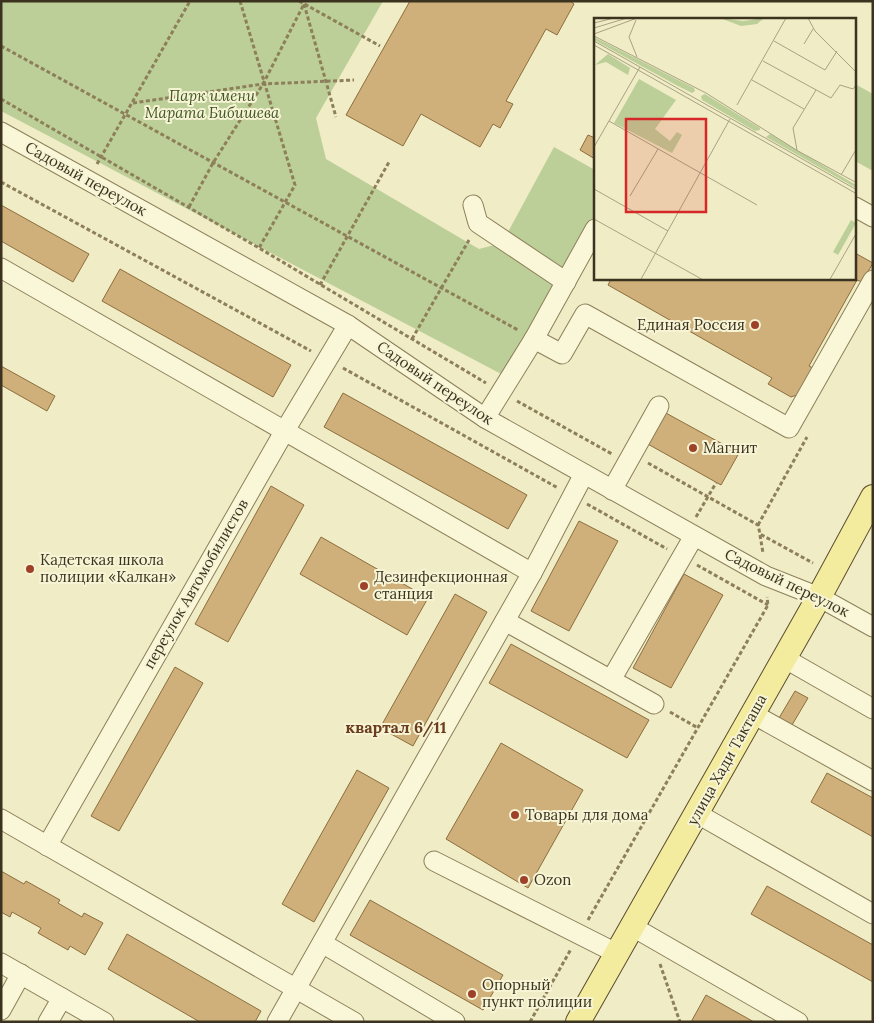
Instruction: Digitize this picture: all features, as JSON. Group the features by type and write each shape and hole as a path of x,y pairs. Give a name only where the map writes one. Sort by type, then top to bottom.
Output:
{"main road":[{"name":"улица Хади Такташа","path":"578,1022 618,954 642,932 696,813 832,574 873,497"}],"street":[{"name":"Садовый переулок","path":"1,132 348,325 485,418 766,576 819,597 873,627"},
{"path":"473,205 478,223 566,282"},
{"path":"856,208 873,217"},
{"path":"485,418 534,339 594,231"},
{"path":"1,268 532,574"},
{"path":"534,339 562,354 585,314 789,428 873,280"},
{"name":"переулок Автомобилистов","path":"47,846 284,432 348,325"},
{"path":"612,490 660,406"},
{"path":"277,1022 532,574 571,495 584,474"},
{"path":"611,680 682,557 690,534"},
{"path":"505,621 654,704"},
{"path":"784,658 873,709"},
{"path":"753,714 873,781"},
{"path":"696,813 873,914"},
{"path":"1,819 354,1022"},
{"path":"434,861 618,954"},
{"path":"642,932 798,1022"},
{"path":"322,943 456,1022"},
{"path":"1,963 104,1022"},
{"path":"1,1010 21,974"},
{"path":"48,1022 62,998"}],"path":[{"path":"88,180 190,1"},
{"path":"240,1 263,84 295,185 259,248"},
{"path":"299,1 380,46"},
{"path":"189,207 213,163 263,84 304,4"},
{"path":"304,4 336,117"},
{"path":"1,46 534,339"},
{"path":"133,102 263,84 354,80"},
{"path":"1,98 501,392 620,459 632,454 758,525 760,534 832,574"},
{"path":"310,303 389,162"},
{"path":"1,182 327,360 768,605 530,1022"},
{"path":"412,339 478,223"},
{"path":"690,534 716,483"},
{"path":"654,704 698,728"},
{"path":"642,932 680,1022"}],"green space":[{"name":"Парк имени Марата Бибишева","path":"1,1 383,1 316,118 326,159 479,249 502,243 554,147 594,169 594,217 505,376 1,111"},
{"path":"856,85 873,94 873,171 856,162"}],"building":[{"path":"410,1 570,1 574,4 557,35 546,29 506,101 513,104 500,128 493,124 480,147 421,114 403,146 346,115"},
{"path":"588,135 594,138 594,158 580,150"},
{"path":"1,205 89,254 73,282 1,241"},
{"name":"Единая Россия","path":"856,254 873,263 862,282 857,280 809,366 815,369 800,394 791,397 768,384 772,378 608,285 610,280 856,280"},
{"path":"120,269 291,365 273,397 102,301"},
{"path":"1,366 55,396 47,411 1,385"},
{"path":"343,393 527,495 508,529 324,427"},
{"path":"664,412 739,453 721,485 646,443"},
{"path":"271,486 304,505 228,642 195,624"},
{"path":"579,521 618,541 569,631 531,611"},
{"name":"Дезинфекционная станция","path":"321,537 428,598 407,635 300,574"},
{"path":"684,574 723,595 671,688 633,668"},
{"path":"455,594 487,612 413,746 380,728"},
{"path":"511,644 649,720 627,758 489,683"},
{"path":"175,667 203,683 119,831 91,816"},
{"path":"795,691 808,698 792,725 779,718"},
{"name":"Товары для дома","path":"501,743 583,790 528,888 446,839"},
{"path":"357,770 389,788 314,922 282,904"},
{"path":"827,773 873,798 873,837 811,802"},
{"path":"1,871 24,884 26,881 60,900 58,903 82,917 84,913 103,923 85,955 70,946 68,950 38,933 41,928 12,912 10,917 1,912"},
{"path":"767,886 873,945 873,982 751,914"},
{"path":"370,900 503,975 483,1010 350,935"},
{"path":"127,934 261,1011 255,1022 200,1022 108,969"},
{"path":"706,995 754,1022 691,1022"}],"place":[{"name":"Единая Россия","path":"755,325"},
{"name":"Магнит","path":"693,448"},
{"name":"Кадетская школа полиции «Калкан»","path":"30,569"},
{"name":"Дезинфекционная станция","path":"364,586"},
{"name":"Товары для дома","path":"515,815"},
{"name":"Ozon","path":"524,880"},
{"name":"Опорный пункт полиции","path":"472,994"}],"district":[{"name":"квартал 6/11","path":"396,727"}]}
